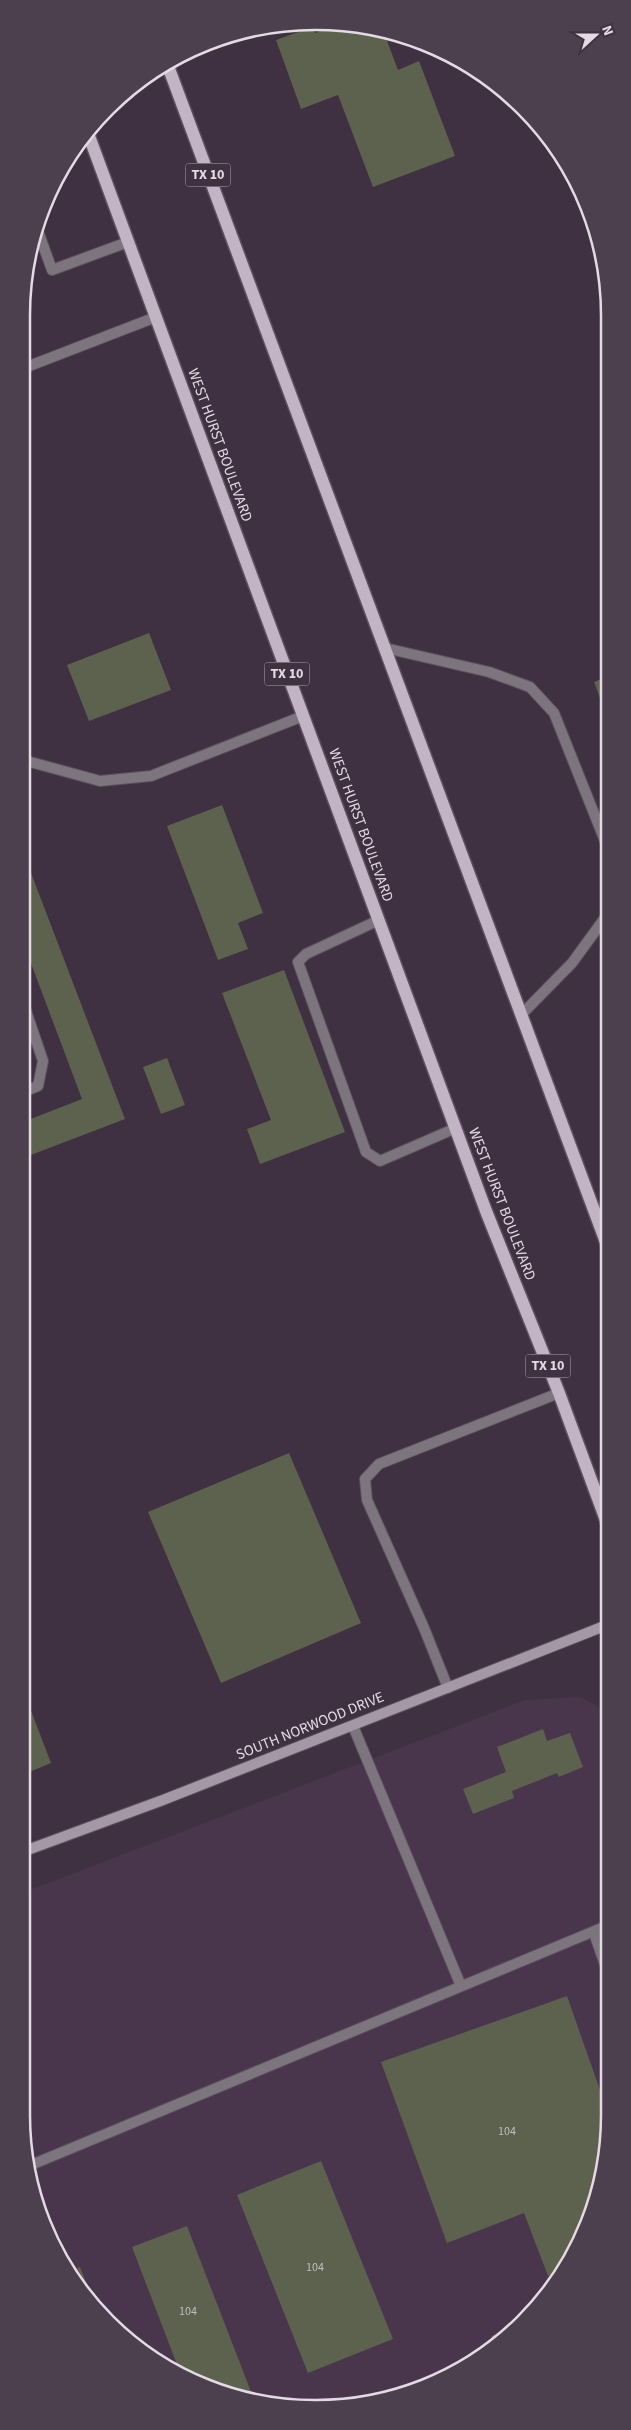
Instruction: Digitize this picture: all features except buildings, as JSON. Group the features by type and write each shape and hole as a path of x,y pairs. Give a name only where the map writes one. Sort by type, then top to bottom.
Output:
{"main road":[{"name":"TX 10","path":"170,70 601,1229"},
{"name":"WEST HURST BOULEVARD","path":"89,142 486,1211 559,1393 601,1507"},
{"name":"SOUTH NORWOOD DRIVE","path":"30,1849 164,1800 601,1627"}],"lane":[{"path":"40,240 52,270 128,242"},
{"path":"30,366 156,317"},
{"path":"385,648 489,672 530,687 554,713 601,831"},
{"path":"30,762 100,781 151,776 303,716"},
{"path":"379,920 306,954 298,962 362,1143 366,1152 380,1161 456,1128"},
{"path":"522,1014 572,964 601,923"},
{"path":"30,1023 43,1061 38,1086 30,1089"},
{"path":"448,1688 424,1628 367,1500 365,1479 380,1464 559,1393"},
{"path":"353,1726 461,1986"},
{"path":"34,2164 601,1929"},
{"path":"601,1933 596,1939 601,1953"}],"shaded area":[{"path":"581,1697 600,1708 601,1711 601,2114 599,2152 586,2206 572,2241 542,2288 504,2329 458,2362 442,2371 407,2385 353,2398 316,2400 278,2398 224,2385 189,2371 142,2341 101,2303 68,2257 59,2241 45,2206 32,2152 30,2114 30,1890 525,1700"}]}
